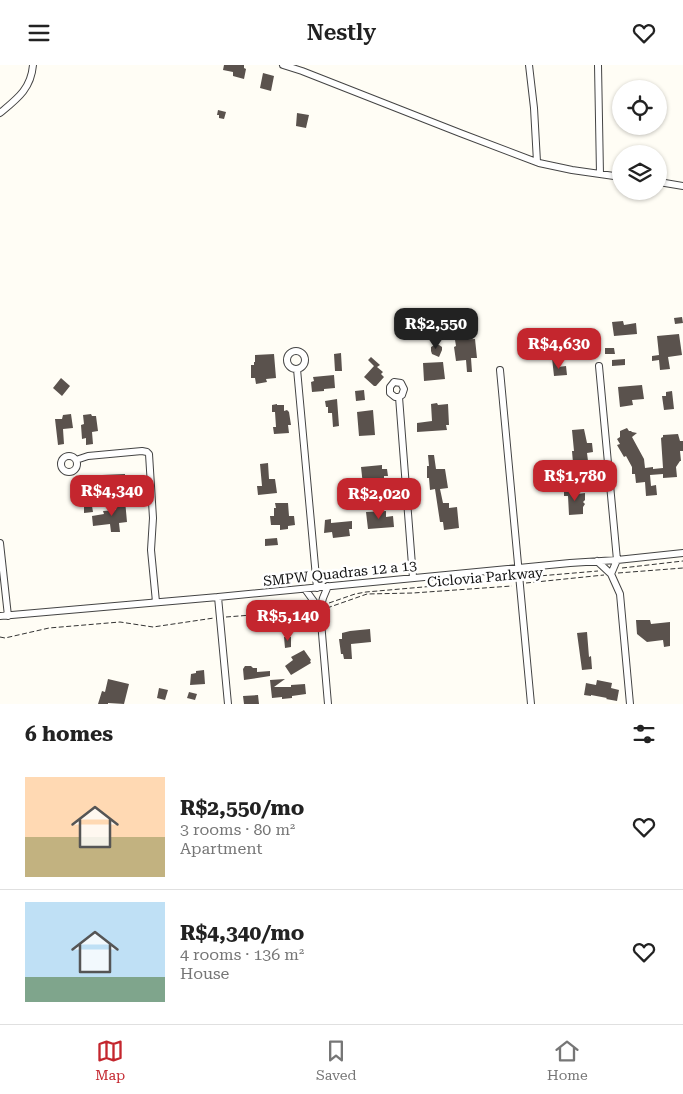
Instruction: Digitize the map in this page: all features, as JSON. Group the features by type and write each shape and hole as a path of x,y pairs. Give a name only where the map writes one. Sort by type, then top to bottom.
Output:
{"street":[{"path":"0,113 20,96 25,89 29,83 33,65"},
{"path":"283,65 537,162 612,176"},
{"path":"529,65 537,162"},
{"path":"598,65 600,175"},
{"path":"667,183 683,186"},
{"path":"599,366 617,560 610,571"},
{"path":"296,369 317,588"},
{"path":"500,370 531,704"},
{"path":"399,397 413,578"},
{"path":"76,460 92,455 142,451 149,454 154,518 151,556 156,602"},
{"path":"0,543 8,616"},
{"name":"SMPW Quadras 12 a 13","path":"0,616 413,578 518,572 597,561 683,553"},
{"path":"597,561 610,571 620,594 630,704"},
{"path":"328,587 320,608 328,704"},
{"path":"305,589 320,608"},
{"path":"218,597 228,704"}],"path":[{"path":"320,608 355,594 509,578 518,572 523,577 610,571 683,561"},
{"name":"Ciclovia Parkway","path":"0,637 5,638 50,628 120,622 152,627 252,615 285,627 320,608 367,594 504,587 601,576 610,571 683,567"}],"building":[{"path":"224,65 244,65 246,69 244,79 233,76 233,72 223,70"},
{"path":"263,73 274,76 271,91 260,88"},
{"path":"218,110 226,112 224,119 219,118 219,115 217,115"},
{"path":"297,113 309,115 306,128 296,126"},
{"path":"682,317 683,323 675,324 674,318"},
{"path":"623,321 624,325 636,323 637,334 614,336 612,322"},
{"path":"569,329 570,344 550,346 549,333"},
{"path":"679,334 682,355 668,357 670,369 660,370 659,360 652,361 652,356 659,355 657,336"},
{"path":"475,339 477,358 471,358 472,372 467,372 466,360 456,361 455,340"},
{"path":"436,344 442,347 439,357 432,354 431,351 431,347"},
{"path":"605,348 614,348 615,354 605,354"},
{"path":"341,353 342,371 335,371 334,354"},
{"path":"274,354 276,378 266,379 267,382 256,384 255,378 251,378 251,365 254,365 255,355"},
{"path":"371,357 380,365 377,367 383,372 381,374 384,377 376,386 364,377 374,366 368,360"},
{"path":"552,358 558,367 566,366 567,375 554,376"},
{"path":"625,359 625,365 612,366 612,360"},
{"path":"443,362 445,379 424,381 423,363"},
{"path":"334,375 335,388 312,392 311,382 314,381 313,377"},
{"path":"61,378 70,386 62,396 53,388"},
{"path":"642,385 644,399 632,400 633,405 620,407 618,387"},
{"path":"364,390 365,400 356,401 355,391"},
{"path":"672,391 674,409 664,410 662,396 666,396 666,392"},
{"path":"337,399 339,426 333,427 332,413 328,413 325,401"},
{"path":"437,403 438,405 448,404 449,425 446,425 447,430 417,432 417,423 432,421 431,404"},
{"path":"272,405 284,405 284,411 287,410 289,412 291,425 288,425 289,433 274,434 273,427 276,427 275,412 272,412"},
{"path":"373,410 375,435 359,436 357,412"},
{"path":"71,414 73,428 63,429 64,444 58,445 55,419 62,419 63,415"},
{"path":"91,414 96,416 98,431 92,432 93,444 86,445 86,438 82,439 81,425 84,424 83,415"},
{"path":"627,428 629,431 637,433 632,437 644,459 645,468 663,468 661,438 663,435 678,434 680,441 683,441 683,451 680,451 681,461 676,467 677,477 663,478 663,474 650,475 651,486 656,485 657,495 646,496 645,482 636,483 635,474 632,474 632,467 617,445 620,444 617,439 620,437 620,431"},
{"path":"584,429 587,443 592,443 593,452 587,453 588,461 573,463 572,430"},
{"path":"428,455 434,455 436,469 445,469 448,488 440,489 443,503 449,503 449,508 457,507 459,528 444,530 443,522 440,522 435,489 430,490 429,478 427,478"},
{"path":"268,463 269,479 275,479 277,493 258,495 257,486 262,486 260,464"},
{"path":"382,465 382,469 387,469 388,476 384,476 384,482 363,485 361,467"},
{"path":"125,474 125,484 132,483 132,489 105,491 102,475"},
{"path":"577,490 577,494 585,493 583,514 569,515 568,496 564,496 564,491"},
{"path":"125,500 127,522 119,523 120,532 111,532 110,524 93,526 92,516 104,514 103,511 116,510 115,501"},
{"path":"275,503 288,503 289,516 294,516 295,525 288,526 288,529 280,530 280,525 271,525 270,516 274,516"},
{"path":"84,506 92,506 93,512 84,513"},
{"path":"386,511 386,517 393,516 394,527 368,529 366,512"},
{"path":"331,519 331,523 352,521 352,529 349,529 350,536 333,538 332,532 324,533 325,520"},
{"path":"277,538 278,545 265,546 265,539"},
{"path":"636,620 650,620 651,624 670,622 670,646 664,647 663,640 647,642 637,634"},
{"path":"370,629 371,642 351,644 352,659 344,659 343,654 341,654 339,639 342,639 342,633"},
{"path":"587,632 592,669 582,670 577,633"},
{"path":"284,637 291,637 291,647 285,648"},
{"path":"304,650 311,663 291,675 285,666 293,660 291,657"},
{"path":"245,666 257,668 257,672 270,671 270,676 244,680 243,669"},
{"path":"204,670 205,684 190,685 191,674"},
{"path":"108,679 129,684 124,704 98,704 102,691 105,692"},
{"path":"285,679 274,687 291,687 291,685 305,684 306,694 292,696 292,698 272,698 270,680"},
{"path":"597,680 612,683 611,688 619,690 617,701 584,695 586,683 596,685"},
{"path":"159,688 168,690 165,700 157,698"},
{"path":"189,692 197,694 195,700 187,698"},
{"path":"258,695 259,704 244,704 243,696"}]}
